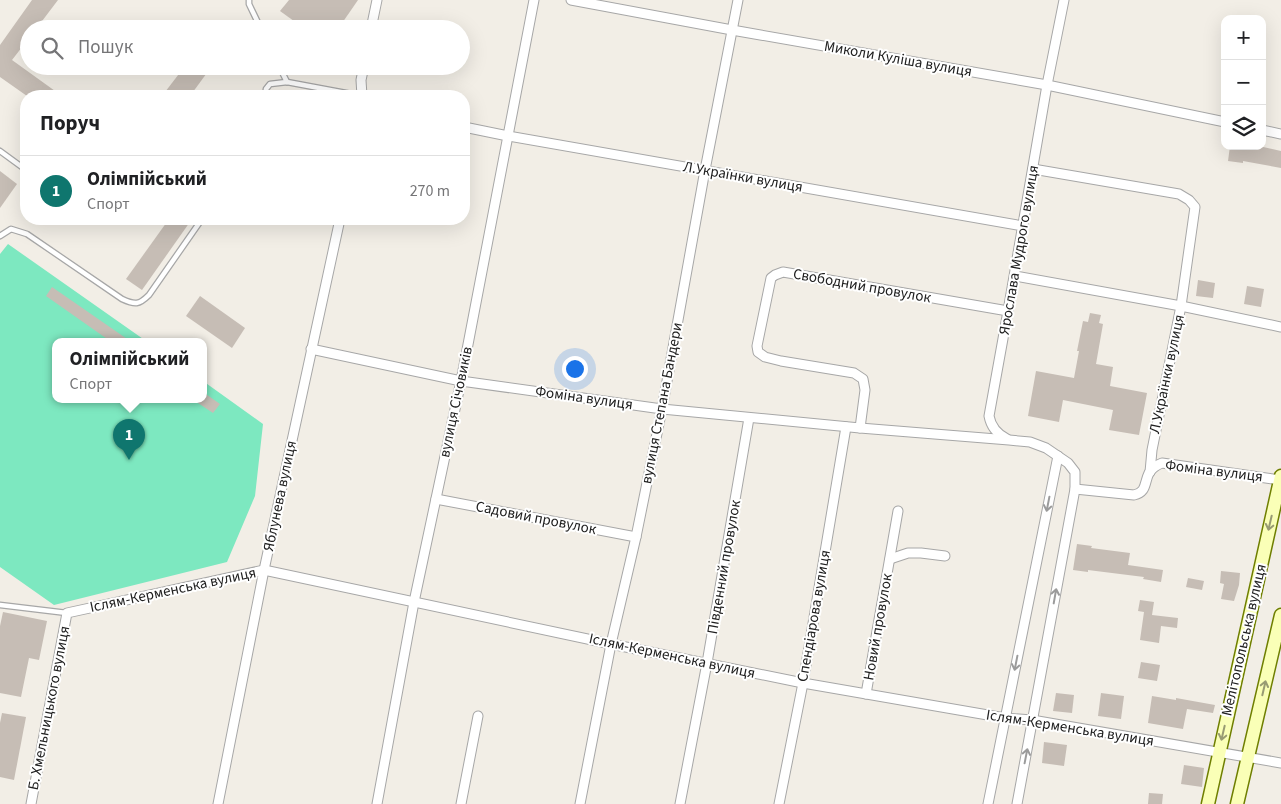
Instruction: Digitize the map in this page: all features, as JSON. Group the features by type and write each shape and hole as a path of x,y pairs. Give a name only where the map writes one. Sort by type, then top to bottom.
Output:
{"street":[{"path":"373,20 377,0"},
{"name":"вулиця Січовиків","path":"377,804 414,602 461,381 534,0"},
{"name":"Миколи Куліша вулиця","path":"571,0 1047,85 1221,121"},
{"name":"вулиця Степана Бандери","path":"580,804 611,644 636,537 662,409 704,170 738,0"},
{"name":"Ярослава Мудрого вулиця","path":"1009,440 994,429 990,423 989,416 1047,85 1064,0"},
{"path":"362,75 362,90"},
{"name":"Л.Українки вулиця","path":"470,128 1023,226"},
{"path":"1266,131 1281,134"},
{"name":"Л.Українки вулиця","path":"1033,169 1179,194 1189,200 1195,207 1181,306 1152,450 1150,472"},
{"name":"Яблунева вулиця","path":"218,804 264,570 339,225"},
{"name":"Свободний провулок","path":"860,428 865,390 863,379 854,373 781,361 765,357 758,352 757,346 771,278 783,272 1008,311"},
{"name":"Л.Українки вулиця","path":"1014,276 1181,306 1281,327"},
{"name":"Фоміна вулиця","path":"312,349 461,381 662,409 846,427 1009,440"},
{"name":"Південний провулок","path":"680,804 707,663 749,418"},
{"name":"Спендіарова вулиця","path":"779,804 803,683 846,427"},
{"path":"1009,440 1030,442 1046,448 1068,463 1075,472 1075,489 1017,804"},
{"path":"988,804 1058,456"},
{"name":"Фоміна вулиця","path":"1075,489 1140,494 1150,472 1162,462 1281,478"},
{"name":"Мелітопольська вулиця","path":"1208,804 1281,478"},
{"name":"Садовий провулок","path":"436,499 636,537"},
{"name":"Новий провулок","path":"866,694 898,511"},
{"name":"Новий провулок","path":"890,559 908,553 945,556"},
{"name":"Іслям-Керменська вулиця","path":"67,613 264,570 803,683 1281,763"},
{"name":"Б. Хмельницького вулиця","path":"31,804 67,613"},
{"name":"Мелітопольська вулиця","path":"1237,804 1281,615"},
{"path":"461,804 478,716"}],"lane":[{"path":"248,0 257,20"},
{"path":"284,75 287,82"},
{"path":"266,90 270,84 287,82 330,90"},
{"path":"0,151 20,166"},
{"path":"0,236 11,229 27,234 122,300 132,304 142,302 149,295 198,225"},
{"path":"0,605 67,613"}],"green space":[{"path":"8,244 142,338 52,338 52,403 207,403 207,384 263,424 255,496 227,562 54,605 0,567 0,254"}],"building":[{"path":"32,0 58,0 43,20 20,20 20,50 12,60 20,66 20,75 33,75 54,90 20,91 0,77 0,45"},
{"path":"289,0 358,0 344,20 292,20 280,11"},
{"path":"178,75 205,75 194,90 167,90"},
{"path":"1266,148 1281,151 1281,168 1243,161 1243,163 1228,161 1229,150 1266,150"},
{"path":"0,171 17,184 0,208"},
{"path":"165,225 188,225 142,290 126,279"},
{"path":"1198,280 1215,283 1213,298 1196,296"},
{"path":"1247,286 1264,289 1261,307 1244,304"},
{"path":"52,287 126,338 106,338 46,296"},
{"path":"200,296 245,328 232,348 186,316"},
{"path":"1090,313 1101,315 1099,323 1103,324 1096,364 1113,367 1110,386 1147,393 1139,435 1109,430 1113,410 1063,400 1059,422 1028,416 1036,371 1074,378 1083,321 1088,322"},
{"path":"207,395 220,404 213,413 198,403 207,403"},
{"path":"1077,544 1092,546 1091,548 1130,553 1128,565 1163,570 1161,582 1143,579 1144,577 1073,570"},
{"path":"1221,571 1240,573 1239,585 1234,601 1221,599 1224,584 1220,583"},
{"path":"1188,578 1204,581 1202,590 1186,587"},
{"path":"1140,600 1154,602 1152,615 1178,618 1177,628 1161,626 1159,643 1140,640 1144,612 1138,611"},
{"path":"3,612 47,621 39,660 29,658 21,697 0,693 0,626"},
{"path":"1141,662 1160,665 1157,681 1138,678"},
{"path":"1056,693 1074,695 1072,713 1053,711"},
{"path":"1101,693 1124,696 1121,719 1098,716"},
{"path":"1152,696 1215,705 1213,713 1187,709 1183,729 1148,723"},
{"path":"2,713 26,717 14,780 0,777 0,723"},
{"path":"1044,742 1067,745 1064,766 1042,763"},
{"path":"1184,765 1204,768 1202,787 1181,784"},
{"path":"1149,793 1163,794 1162,804 1148,804"}],"place":[{"name":"Олімпійський","path":"129,460"}]}
